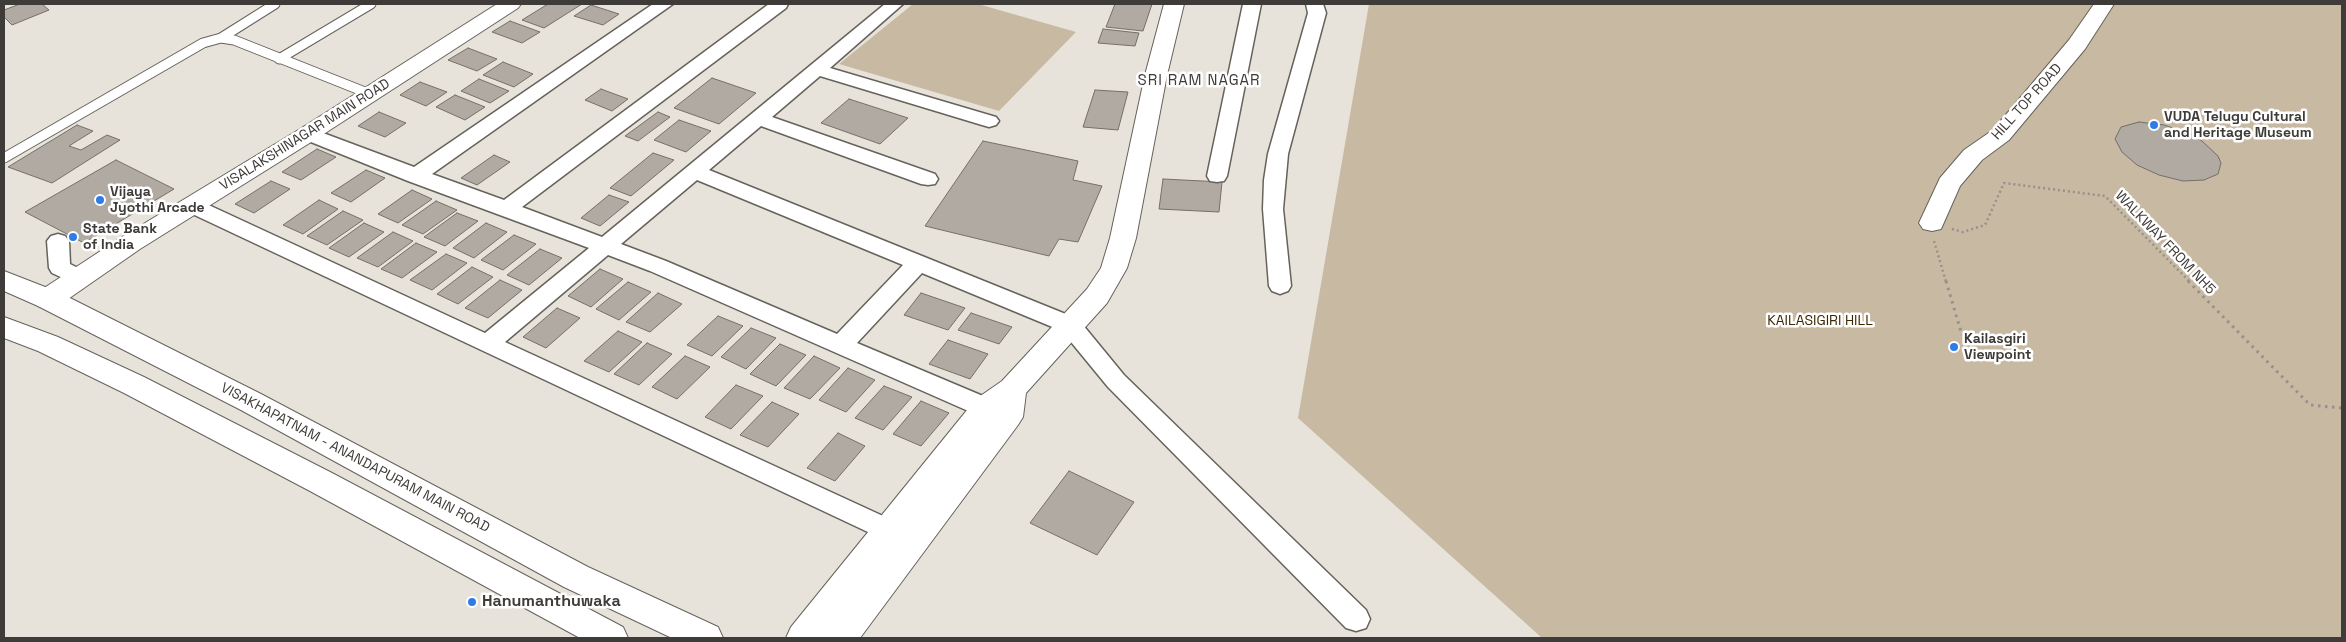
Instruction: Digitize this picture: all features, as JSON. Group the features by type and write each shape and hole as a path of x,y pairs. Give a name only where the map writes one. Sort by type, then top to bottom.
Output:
{"street":[{"name":"VISALAKSHINAGAR MAIN ROAD","path":"48,299 131,243 308,134 511,4"},
{"path":"415,176 664,4"},
{"path":"506,208 780,4"},
{"path":"487,344 895,4"},
{"path":"803,638 887,530 1002,405 1097,296 1114,268 1123,238 1156,75 1174,4"},
{"path":"1217,176 1252,4"},
{"path":"1280,286 1274,208 1274,180 1278,154 1316,13 1315,4"},
{"name":"HILL TOP ROAD","path":"1932,223 1950,184 1973,155 2001,135 2019,114 2077,44 2104,4"},
{"path":"815,69 989,121"},
{"path":"757,118 928,179"},
{"path":"308,134 415,176 506,208 658,266 841,345 1002,405"},
{"path":"694,171 1070,325 1116,381 1356,619"},
{"path":"193,206 887,530"},
{"path":"58,241 60,268 80,278"},
{"path":"841,345 918,263"},
{"name":"VISAKHAPATNAM - ANANDAPURAM MAIN ROAD","path":"4,280 48,299 251,402 576,577 706,638"},
{"path":"5,329 48,344 134,386 320,482 611,638"},
{"path":"840,638 1002,405"}],"lane":[{"path":"4,158 203,43 221,38 276,4"},
{"path":"279,59 371,4"},
{"path":"221,38 234,40 370,94"}],"path":[{"name":"WALKWAY FROM NH5","path":"1932,223 1964,232 1985,225 2004,183 2106,196 2310,405 2342,408"},
{"path":"1932,223 1934,240 1962,335"}],"green space":[{"path":"913,4 978,4 1076,32 999,111 839,64"},
{"name":"KAILASIGIRI HILL","path":"1369,4 2342,4 2342,638 1542,638 1298,418"}],"building":[{"path":"20,4 42,4 49,10 12,25 4,17 4,10"},
{"path":"548,4 582,4 544,28 522,20"},
{"path":"1115,4 1152,4 1143,31 1106,27"},
{"path":"591,5 619,14 603,25 574,16"},
{"path":"510,21 540,32 522,43 492,32"},
{"path":"1103,29 1139,33 1135,46 1098,43"},
{"path":"468,48 497,59 477,71 448,60"},
{"path":"503,62 533,74 514,87 483,75"},
{"path":"712,78 756,93 719,124 674,108"},
{"path":"479,79 509,91 490,103 461,91"},
{"path":"420,82 447,92 426,106 400,95"},
{"path":"601,89 628,99 612,111 585,100"},
{"path":"1095,90 1128,92 1118,130 1083,127"},
{"path":"455,95 485,107 465,120 436,107"},
{"path":"849,99 908,118 880,144 821,123"},
{"path":"379,112 406,123 385,137 358,126"},
{"path":"658,112 670,117 638,141 625,136"},
{"path":"679,120 711,131 686,152 654,140"},
{"path":"2139,122 2164,125 2191,134 2202,141 2218,156 2221,163 2218,174 2204,180 2183,181 2159,175 2137,165 2122,152 2115,139 2121,127"},
{"path":"77,125 93,131 69,146 81,150 107,135 120,140 52,183 8,167"},
{"path":"983,141 1078,161 1073,180 1102,186 1078,242 1059,239 1049,256 925,226"},
{"path":"317,149 336,157 301,180 282,172"},
{"path":"653,153 674,160 631,196 610,188"},
{"path":"494,155 510,162 477,185 461,178"},
{"name":"Vijaya Jyothi Arcade","path":"116,160 174,189 84,243 25,212"},
{"path":"366,170 385,178 351,202 331,193"},
{"path":"1163,179 1222,182 1219,212 1159,209"},
{"path":"271,181 290,189 254,213 235,204"},
{"path":"412,190 432,199 398,223 378,214"},
{"path":"609,195 629,202 600,226 581,218"},
{"path":"319,200 338,209 303,234 283,225"},
{"path":"436,201 457,210 423,234 402,225"},
{"path":"343,211 363,220 327,245 307,236"},
{"path":"457,213 478,221 445,246 424,237"},
{"path":"364,223 384,232 349,257 329,248"},
{"path":"486,223 507,232 474,258 453,248"},
{"path":"393,232 413,241 378,267 357,258"},
{"path":"514,235 536,244 503,270 481,260"},
{"path":"416,243 437,252 402,278 381,269"},
{"path":"540,249 562,258 529,285 507,275"},
{"path":"446,254 467,263 432,290 410,280"},
{"path":"472,267 493,277 458,304 437,294"},
{"path":"600,269 623,279 591,307 568,296"},
{"path":"500,280 522,290 488,318 465,308"},
{"path":"628,282 651,292 619,320 596,309"},
{"path":"658,293 682,304 650,332 626,322"},
{"path":"921,293 965,308 948,330 904,315"},
{"path":"557,308 580,318 546,348 523,337"},
{"path":"971,313 1012,327 999,344 958,330"},
{"path":"718,316 743,326 712,356 687,345"},
{"path":"751,328 776,338 746,369 721,357"},
{"path":"618,331 642,342 609,372 584,361"},
{"path":"948,340 988,354 970,379 929,364"},
{"path":"647,343 672,354 639,385 614,374"},
{"path":"780,344 806,355 776,386 750,374"},
{"path":"685,356 710,367 677,399 652,387"},
{"path":"814,356 840,368 810,399 784,388"},
{"path":"848,368 875,380 846,412 819,400"},
{"path":"736,385 763,396 731,429 705,417"},
{"path":"884,386 912,397 883,430 855,418"},
{"path":"921,401 949,413 921,446 893,434"},
{"path":"772,402 799,414 768,447 740,435"},
{"path":"838,433 865,446 835,481 807,468"},
{"path":"1069,471 1134,502 1097,555 1030,523"}],"place":[{"name":"VUDA Telugu Cultural and Heritage Museum","path":"2154,125"},
{"name":"Vijaya Jyothi Arcade","path":"100,200"},
{"name":"State Bank of India","path":"73,237"},
{"name":"Kailasgiri Viewpoint","path":"1954,347"},
{"name":"Hanumanthuwaka","path":"472,602"}],"district":[{"name":"SRI RAM NAGAR","path":"1199,81"}]}
